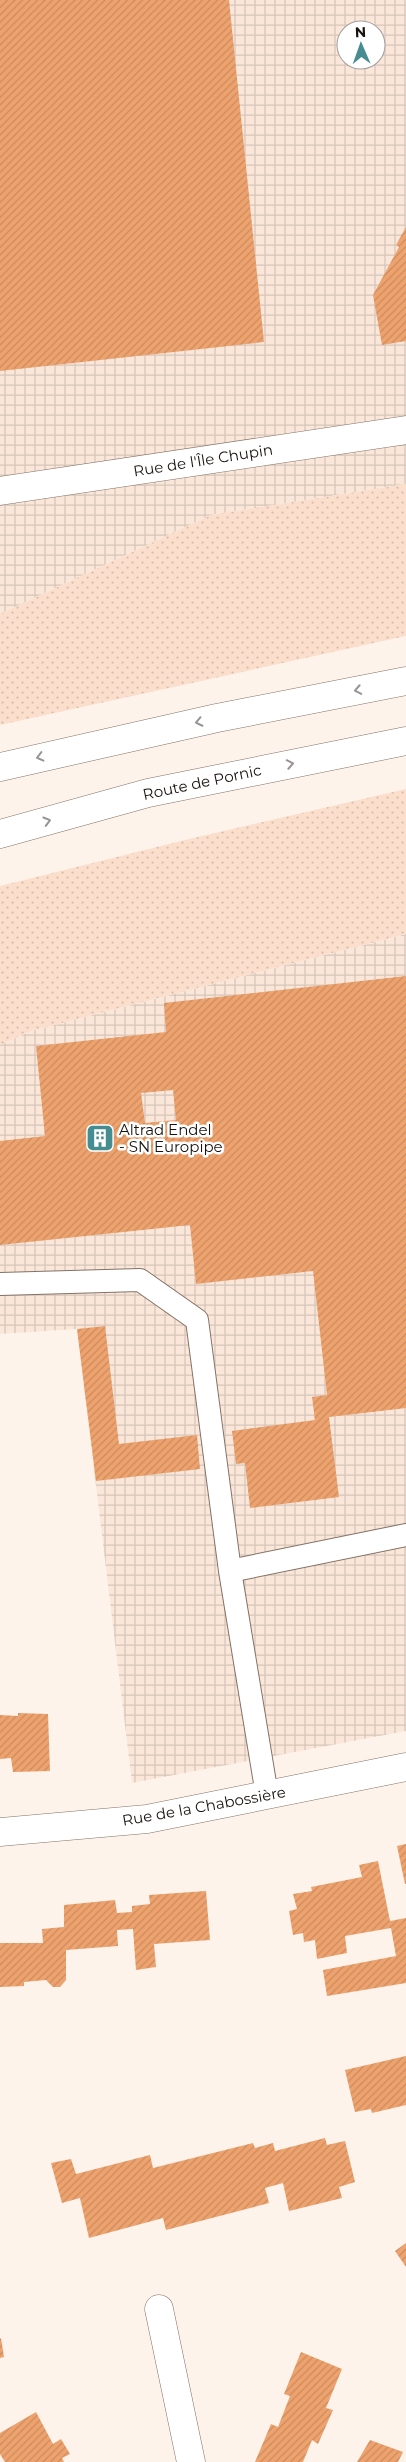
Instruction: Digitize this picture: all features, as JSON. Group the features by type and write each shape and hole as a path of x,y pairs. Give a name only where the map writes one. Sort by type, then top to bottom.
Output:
{"street":[{"name":"Rue de l'Île Chupin","path":"0,491 406,430"},
{"path":"0,767 217,718 406,681"},
{"name":"Route de Pornic","path":"0,834 148,793 406,741"},
{"name":"Rue de la Chabossière","path":"0,1832 147,1819 406,1767"},
{"path":"159,2309 191,2462"}],"lane":[{"path":"0,1284 140,1280 197,1320 230,1571 267,1796"},
{"path":"230,1571 406,1535"}],"shaded area":[{"path":"0,0 406,0 406,484 211,515 0,614"},
{"path":"406,484 406,636 0,725 0,614 211,515"},
{"path":"406,789 406,934 31,1031 0,1045 0,886 185,840"},
{"path":"406,934 406,1731 132,1783 77,1329 0,1334 0,1045 31,1031"}],"building":[{"path":"0,0 229,0 264,342 0,371"},
{"path":"406,227 406,341 382,345 373,295 399,247 396,245"},
{"path":"406,976 406,1408 329,1417 339,1497 250,1508 245,1463 236,1464 232,1431 315,1420 312,1397 327,1395 313,1271 196,1284 190,1225 0,1245 0,1141 45,1136 36,1046 166,1032 164,1003","holes":["173,1090 176,1120 145,1123 141,1093"]},
{"path":"105,1326 119,1444 197,1435 200,1469 96,1481 77,1329"},
{"path":"18,1713 48,1714 50,1771 13,1772 11,1758 0,1759 0,1715 18,1716"},
{"path":"406,1844 406,1884 405,1884 397,1846"},
{"path":"378,1861 390,1921 406,1918 406,1983 327,1996 323,1970 396,1956 391,1928 345,1936 347,1953 317,1959 315,1940 304,1942 303,1933 293,1935 289,1911 297,1909 293,1894 312,1891 311,1887 362,1877 359,1865"},
{"path":"206,1891 210,1940 154,1944 156,1967 136,1970 133,1929 117,1930 118,1946 66,1950 66,1980 60,1987 53,1987 46,1980 24,1982 24,1986 0,1987 0,1943 43,1943 42,1929 64,1927 64,1905 115,1900 117,1913 132,1912 132,1906 150,1904 149,1895"},
{"path":"406,2056 406,2105 372,2113 371,2109 355,2112 345,2070"},
{"path":"325,2138 327,2145 345,2141 355,2182 339,2187 342,2198 289,2211 283,2183 265,2188 269,2203 166,2230 163,2218 89,2238 80,2198 62,2203 51,2163 71,2159 76,2174 150,2155 153,2168 253,2143 255,2148 273,2143 275,2151"},
{"path":"406,2243 406,2267 395,2251"},
{"path":"0,2339 4,2357 0,2358"},
{"path":"301,2352 342,2369 326,2408 333,2410 318,2444 312,2440 303,2462 255,2462 271,2424 278,2427 290,2396 284,2394"},
{"path":"36,2412 53,2444 61,2439 70,2454 62,2458 64,2462 5,2462 0,2454 0,2433"},
{"path":"370,2440 403,2452 398,2462 357,2462"}],"place":[{"name":"Altrad Endel - SN Europipe","path":"100,1138"}]}
